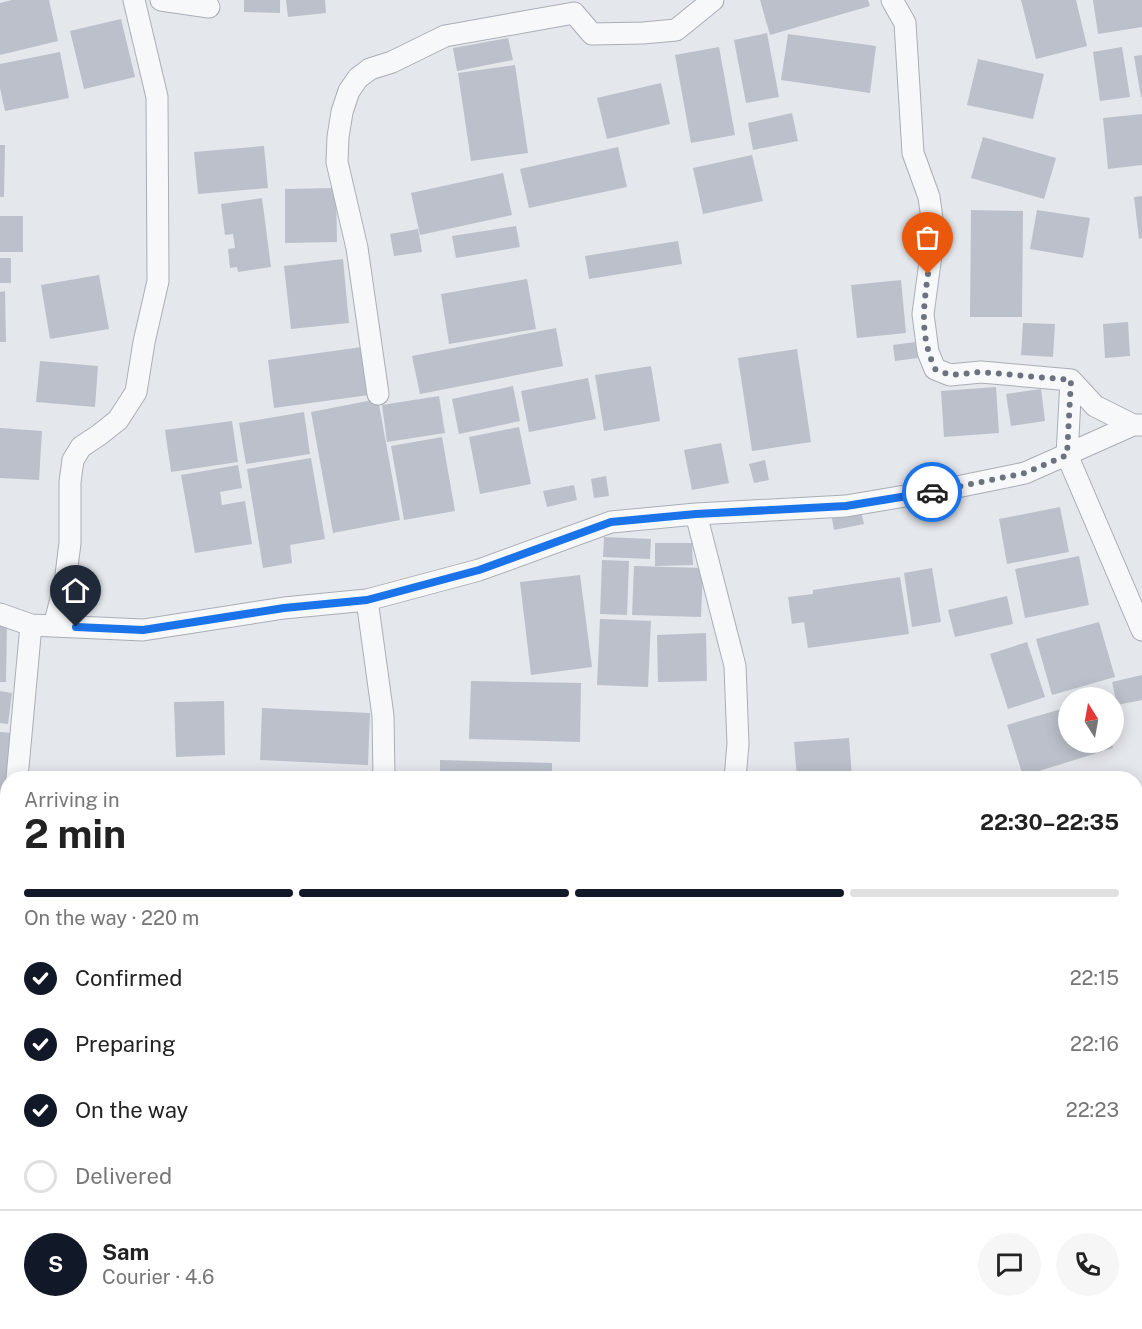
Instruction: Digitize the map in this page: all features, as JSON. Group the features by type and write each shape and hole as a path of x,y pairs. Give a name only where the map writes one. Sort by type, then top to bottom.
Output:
{"street":[{"path":"54,626 65,583 70,543 70,482 73,460 81,447 118,420 136,392 158,281 157,97 134,0"},
{"path":"161,0 208,7"},
{"path":"378,394 357,248 337,162 342,112 349,91 358,78 370,69 392,62 445,36 570,7 592,34 665,31 676,30 712,0"},
{"path":"892,0 905,23 913,153 929,197 934,233 923,314 928,352 935,369 950,375 981,372 1071,380 1095,406 1138,425"},
{"path":"1071,380 1067,455 1142,630"},
{"path":"0,614 31,625 143,630 284,608 367,600 479,570 611,522 696,514 846,506 952,488 1025,473 1138,425"},
{"path":"696,514 735,666 738,744 736,771"},
{"path":"367,600 383,716 384,771"},
{"path":"18,771 31,625"}],"building":[{"path":"12,0 49,0 58,41 0,55 0,3"},
{"path":"244,0 280,0 280,13 244,12"},
{"path":"286,0 325,0 326,13 288,17"},
{"path":"760,0 868,0 870,6 770,35"},
{"path":"1021,0 1076,0 1087,46 1036,59"},
{"path":"1093,0 1142,0 1142,27 1098,34"},
{"path":"121,19 135,77 84,89 70,31"},
{"path":"767,33 779,97 746,103 734,40"},
{"path":"788,34 876,46 870,93 781,80"},
{"path":"508,38 513,60 457,71 453,48"},
{"path":"719,47 735,135 691,143 675,55"},
{"path":"1122,47 1130,97 1100,101 1093,52"},
{"path":"60,52 69,98 5,111 0,88 0,64"},
{"path":"1142,55 1142,97 1141,97 1134,56"},
{"path":"978,59 1044,74 1033,119 967,105"},
{"path":"515,65 528,153 471,161 458,73"},
{"path":"661,83 670,124 607,139 597,98"},
{"path":"792,113 798,141 753,150 748,123"},
{"path":"1142,114 1142,165 1108,169 1103,118"},
{"path":"983,137 1056,158 1044,199 971,178"},
{"path":"0,145 5,145 4,197 0,197"},
{"path":"264,146 268,188 198,194 194,152"},
{"path":"618,147 627,187 529,208 520,169"},
{"path":"752,155 763,201 703,214 693,168"},
{"path":"503,173 512,215 420,235 411,193"},
{"path":"336,188 337,242 285,243 285,189"},
{"path":"1142,196 1142,238 1139,239 1134,197"},
{"path":"262,198 271,267 238,272 237,267 230,268 228,249 235,248 233,234 225,235 221,204"},
{"path":"971,210 1023,211 1022,317 970,317"},
{"path":"1037,210 1090,218 1083,258 1030,249"},
{"path":"0,216 23,216 23,252 0,252"},
{"path":"516,226 520,247 456,258 452,236"},
{"path":"418,229 422,252 394,256 390,234"},
{"path":"678,241 682,264 589,279 585,256"},
{"path":"0,258 11,258 11,283 0,283"},
{"path":"343,259 349,323 291,329 284,266"},
{"path":"99,275 109,329 50,339 41,285"},
{"path":"527,279 536,329 449,344 441,294"},
{"path":"901,280 906,333 857,338 851,285"},
{"path":"5,291 6,342 0,342 0,292"},
{"path":"1128,322 1130,356 1105,358 1103,324"},
{"path":"1023,323 1055,324 1053,357 1021,355"},
{"path":"556,328 563,366 420,394 412,356"},
{"path":"915,342 918,358 895,361 893,345"},
{"path":"362,347 369,395 274,408 268,360"},
{"path":"797,349 811,442 752,451 738,358"},
{"path":"40,361 98,366 95,407 36,402"},
{"path":"651,366 660,421 604,431 595,375"},
{"path":"588,378 596,419 529,432 521,391"},
{"path":"513,386 520,421 459,434 452,399"},
{"path":"996,387 999,433 944,437 941,391"},
{"path":"1041,389 1045,421 1011,426 1006,394"},
{"path":"439,396 445,433 387,442 382,405"},
{"path":"378,399 400,520 333,533 311,412"},
{"path":"304,412 310,454 246,464 239,423"},
{"path":"232,421 238,462 171,472 165,430"},
{"path":"519,427 531,484 480,494 469,437"},
{"path":"0,428 42,431 39,480 0,478"},
{"path":"442,437 455,511 404,520 391,446"},
{"path":"721,443 729,483 692,490 684,450"},
{"path":"311,458 325,539 290,545 292,563 263,568 247,469"},
{"path":"765,460 769,480 754,483 749,464"},
{"path":"238,465 242,488 220,492 222,505 245,501 252,544 195,553 181,475"},
{"path":"606,476 609,496 594,498 591,479"},
{"path":"574,485 577,500 547,507 543,491"},
{"path":"860,507 864,524 834,530 831,513"},
{"path":"1060,507 1069,552 1007,564 999,519"},
{"path":"604,537 651,539 650,559 603,557"},
{"path":"655,543 692,543 693,565 655,566"},
{"path":"1079,556 1089,605 1025,618 1015,569"},
{"path":"602,560 629,561 627,615 600,614"},
{"path":"634,566 703,568 701,617 632,615"},
{"path":"932,568 941,622 912,627 904,573"},
{"path":"580,575 592,667 531,675 520,582"},
{"path":"900,577 909,634 808,648 804,622 792,624 788,597 813,594 813,590"},
{"path":"1007,596 1013,624 955,637 948,610"},
{"path":"600,619 651,621 648,687 597,685"},
{"path":"0,620 7,620 6,682 0,682"},
{"path":"1099,622 1115,677 1080,687 1058,687 1058,693 1052,695 1036,639"},
{"path":"706,633 707,681 658,682 657,635"},
{"path":"1027,642 1045,697 1008,709 990,654"},
{"path":"1142,675 1142,700 1124,704 1124,687 1113,687 1112,682"},
{"path":"471,681 581,683 580,742 469,739"},
{"path":"0,691 12,693 8,724 0,723"},
{"path":"224,701 225,755 176,757 174,702"},
{"path":"262,708 370,713 368,765 260,760"},
{"path":"1058,710 1058,753 1097,753 1039,771 1021,771 1007,725"},
{"path":"0,732 12,733 9,771 0,771"},
{"path":"849,738 851,771 796,771 794,742"},
{"path":"440,760 552,763 552,771 440,771"}],"way so far":[{"path":"928,274 923,314 928,352 935,369 950,375 981,372 1071,380 1067,455 1025,473 932,492"}],"route":[{"path":"76,627 143,630 284,608 367,600 479,570 611,522 696,514 846,506 932,492"}]}
